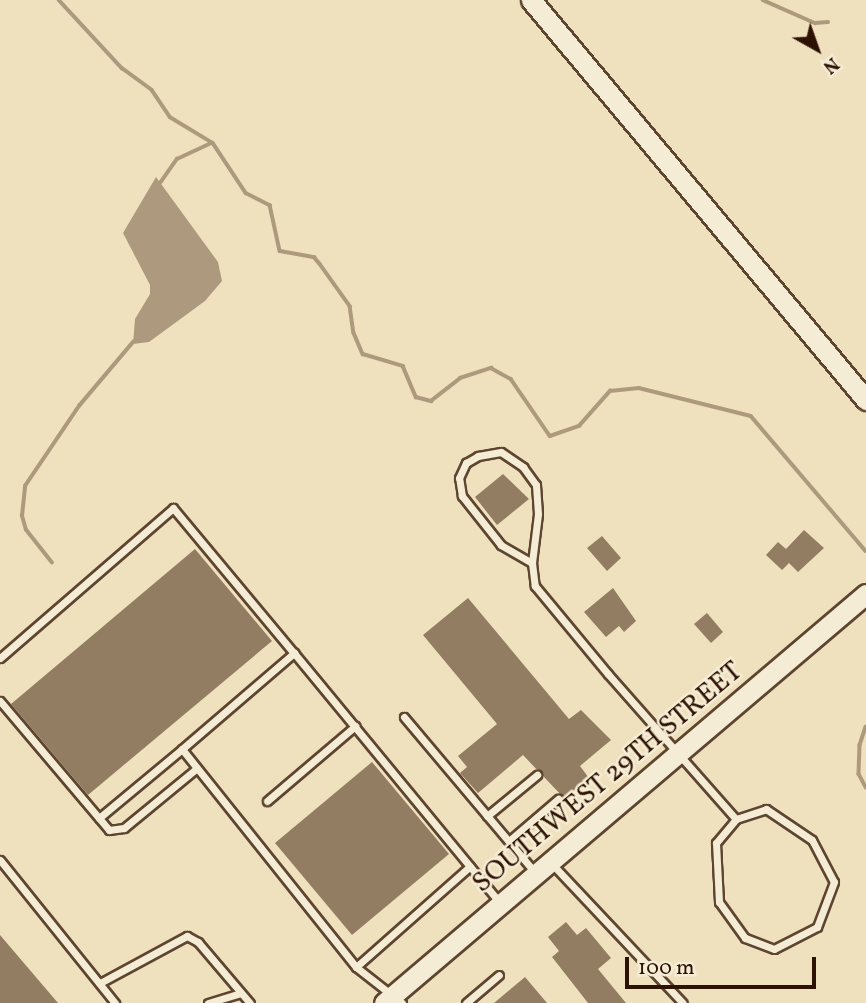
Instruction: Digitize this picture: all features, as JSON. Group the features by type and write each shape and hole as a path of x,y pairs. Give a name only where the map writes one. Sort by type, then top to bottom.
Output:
{"street":[{"path":"531,0 866,400"},
{"name":"SOUTHWEST 29TH STREET","path":"393,1000 866,594"}],"lane":[{"path":"532,563 501,545 462,496 459,478 466,463 478,456 501,452 523,467 536,485 538,514 532,563 535,586 736,819"},
{"path":"0,658 173,508 502,904"},
{"path":"99,818 294,653"},
{"path":"0,701 109,830 124,828 197,768"},
{"path":"404,717 509,841 543,869 683,1003"},
{"path":"267,801 355,726"},
{"path":"181,749 356,967 393,1000"},
{"path":"487,816 537,775"},
{"path":"509,841 558,799"},
{"path":"766,809 812,840 834,882 817,927 774,949 745,938 719,902 716,843 736,819 766,809"},
{"path":"0,860 115,1003"},
{"path":"356,967 470,866"},
{"path":"100,983 187,936 198,942 250,1003"},
{"path":"466,1003 499,975"},
{"path":"208,1003 241,993"}],"shaded area":[{"path":"156,177 218,262 222,281 205,301 149,342 133,344 135,319 150,294 150,285 123,233"}],"building":[{"path":"503,474 529,499 497,525 475,497"},
{"path":"804,530 824,548 798,572 789,563 782,570 766,555 778,542 786,549"},
{"path":"602,536 621,558 607,571 587,548"},
{"path":"195,549 272,641 88,795 11,704"},
{"path":"613,588 636,621 624,632 619,626 606,637 584,612"},
{"path":"468,598 569,719 581,710 611,740 580,766 589,778 564,798 523,755 478,793 460,773 467,767 458,756 497,724 423,635"},
{"path":"707,613 723,632 711,643 694,624"},
{"path":"372,762 449,854 352,935 275,843"},
{"path":"566,922 577,935 586,928 611,958 598,969 626,1003 588,1003 552,957 559,951 548,937"},
{"path":"0,935 58,1003 0,1003"},
{"path":"525,977 547,1003 494,1003"}],"waterway":[{"path":"59,0 122,68 152,90 170,117 213,143 246,193 270,205 280,251 314,257 350,306 354,333 363,354 403,366 416,397 431,401 460,378 491,368 511,379 550,436 579,426 610,391 639,388 751,416 866,551"},
{"path":"763,0 815,23 828,22"},
{"path":"158,186 177,159 212,143"},
{"path":"52,563 26,530 22,516 25,486 79,406 133,342"},
{"path":"866,727 860,745 859,774 866,787"}]}
